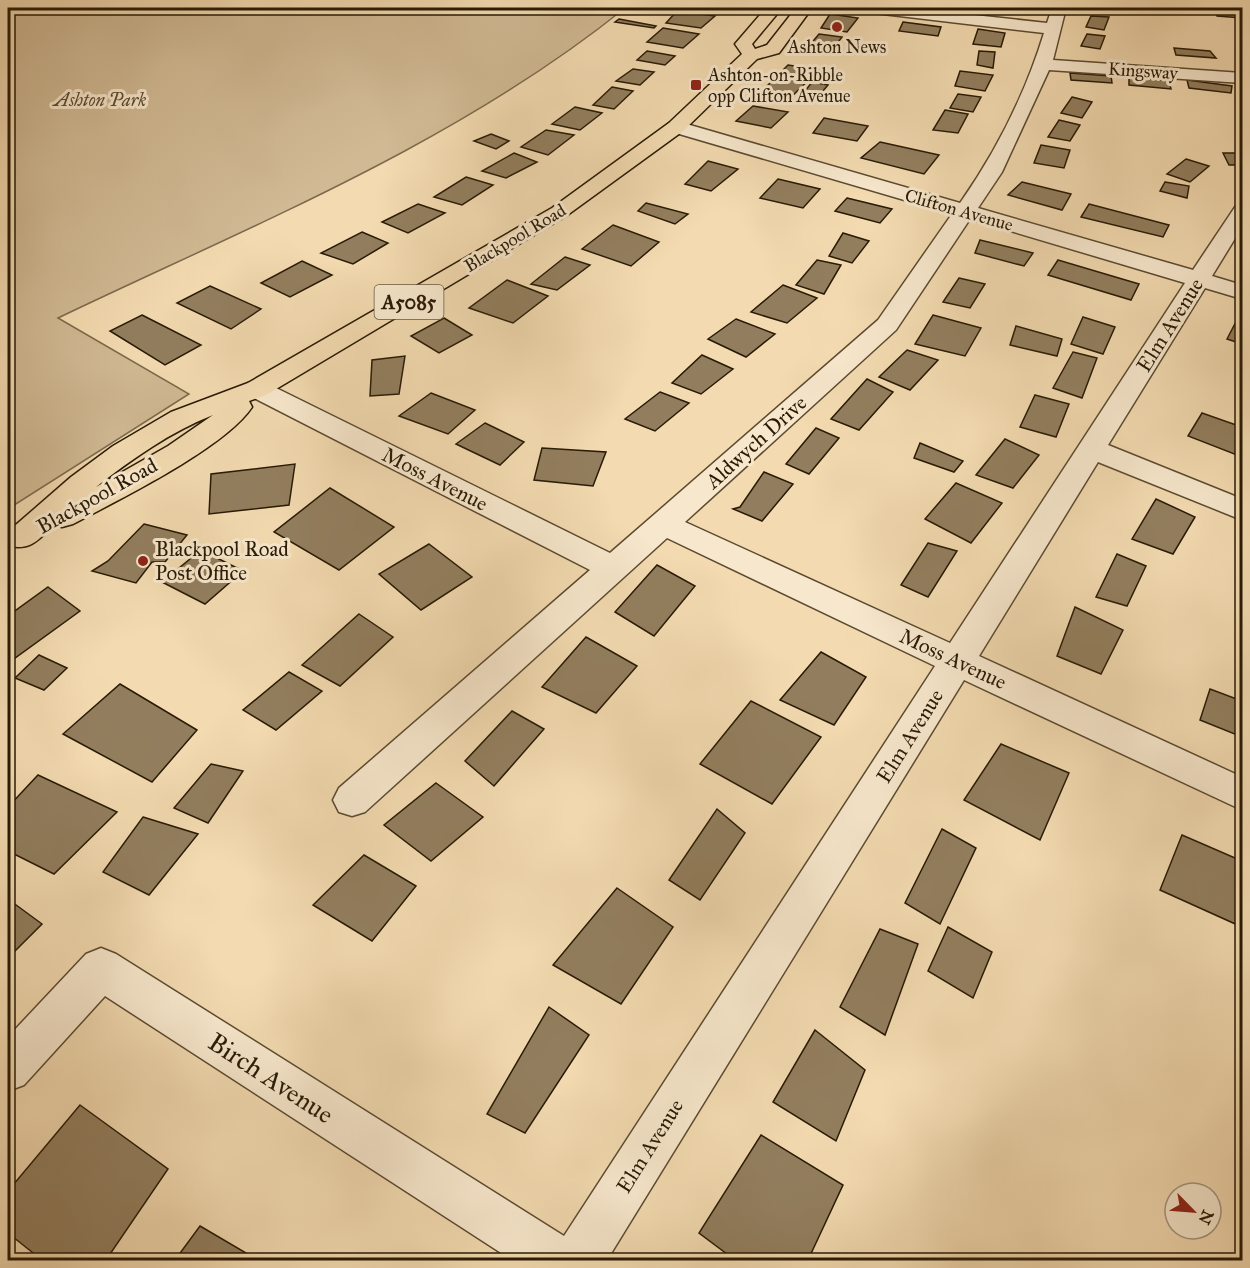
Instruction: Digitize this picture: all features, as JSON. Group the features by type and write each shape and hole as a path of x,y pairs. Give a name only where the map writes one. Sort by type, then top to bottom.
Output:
{"highway":[{"path":"751,55 743,44 774,8"},
{"name":"Blackpool Road","path":"14,542 113,491 227,418 257,389 559,212 676,127 751,55 773,49 804,8"}],"street":[{"path":"873,8 1056,18"},
{"name":"Aldwych Drive","path":"352,800 887,325 992,172 1043,64 1056,18"},
{"name":"Kingsway","path":"1043,64 1242,78"},
{"name":"Clifton Avenue","path":"676,127 1242,292"},
{"name":"Elm Avenue","path":"578,1260 1242,211"},
{"name":"Moss Avenue","path":"257,389 613,568"},
{"path":"1092,449 1242,510"},
{"name":"Moss Avenue","path":"663,524 1242,794"},
{"name":"Birch Avenue","path":"8,1069 101,969 557,1260"}],"green space":[{"name":"Ashton Park","path":"8,8 625,8 560,57 492,101 422,141 278,215 58,318 189,394 8,509"}],"building":[{"path":"1163,8 1197,8 1199,12 1165,10"},
{"path":"1213,8 1242,9 1242,18 1217,16"},
{"path":"677,11 715,16 701,28 666,23"},
{"path":"830,14 858,18 847,32 821,28"},
{"path":"1091,16 1109,17 1104,30 1086,27"},
{"path":"619,19 656,26 654,28 615,22"},
{"path":"903,22 941,27 938,36 899,31"},
{"path":"663,28 699,34 683,48 647,42"},
{"path":"978,29 1005,33 1001,47 973,44"},
{"path":"819,34 842,37 832,50 809,46"},
{"path":"1087,34 1105,36 1100,49 1081,46"},
{"path":"1174,48 1210,51 1216,58 1176,55"},
{"path":"647,51 675,56 665,65 637,60"},
{"path":"979,51 995,52 993,68 977,65"},
{"path":"788,65 819,70 786,102 758,95"},
{"path":"633,69 654,72 640,85 616,81"},
{"path":"960,71 993,75 985,91 955,86"},
{"path":"1070,73 1111,76 1112,83 1071,80"},
{"path":"1129,77 1169,81 1171,89 1129,85"},
{"path":"1187,80 1232,86 1231,93 1189,88"},
{"path":"812,82 828,85 818,97 802,95"},
{"path":"612,87 633,91 614,109 593,105"},
{"path":"958,94 981,97 973,112 950,108"},
{"path":"1072,97 1092,102 1082,118 1061,113"},
{"path":"753,106 788,112 771,128 736,121"},
{"path":"575,107 602,113 580,130 552,124"},
{"path":"945,110 968,114 958,133 933,130"},
{"path":"824,118 868,126 857,141 813,133"},
{"path":"1059,120 1080,125 1070,141 1048,137"},
{"path":"546,130 574,135 548,155 521,147"},
{"path":"491,134 509,141 496,149 474,141"},
{"path":"880,142 939,155 924,174 861,158"},
{"path":"1041,145 1070,150 1064,168 1034,163"},
{"path":"514,153 537,162 506,178 482,171"},
{"path":"1223,153 1242,153 1242,165 1229,165"},
{"path":"1186,159 1209,166 1190,182 1167,174"},
{"path":"708,161 738,169 711,191 685,184"},
{"path":"466,177 493,185 462,205 434,197"},
{"path":"778,179 820,189 803,208 760,198"},
{"path":"1022,182 1071,194 1062,210 1008,195"},
{"path":"1165,182 1189,186 1187,198 1160,191"},
{"path":"847,198 892,209 880,223 835,211"},
{"path":"646,203 688,214 675,224 638,211"},
{"path":"418,204 445,213 408,233 382,222"},
{"path":"1089,204 1169,225 1163,237 1081,217"},
{"path":"613,225 659,242 631,266 582,249"},
{"path":"362,232 388,243 353,264 321,253"},
{"path":"843,233 869,241 852,263 829,256"},
{"path":"980,240 1033,253 1024,266 975,253"},
{"path":"565,257 590,265 557,290 531,284"},
{"path":"817,260 841,265 824,294 796,285"},
{"path":"1058,260 1139,284 1131,300 1048,275"},
{"path":"302,261 332,275 290,297 261,283"},
{"path":"959,278 985,284 970,308 943,302"},
{"path":"507,280 548,296 513,323 469,308"},
{"path":"783,285 817,298 787,323 751,312"},
{"path":"210,286 261,309 231,329 177,303"},
{"path":"142,315 201,345 165,365 110,331"},
{"path":"933,315 981,328 965,356 915,344"},
{"path":"1239,316 1242,317 1242,344 1227,339"},
{"path":"1083,317 1115,327 1103,354 1071,344"},
{"path":"444,318 472,335 439,353 411,336"},
{"path":"736,319 775,334 746,357 708,339"},
{"path":"1016,326 1062,339 1057,356 1010,345"},
{"path":"907,350 938,360 910,390 879,377"},
{"path":"1073,352 1097,358 1082,398 1053,388"},
{"path":"702,355 733,369 701,394 672,383"},
{"path":"405,356 399,394 370,396 372,360"},
{"path":"867,379 893,392 859,430 831,419"},
{"path":"660,392 689,403 655,431 625,419"},
{"path":"431,393 475,410 448,434 399,416"},
{"path":"1035,395 1069,404 1056,437 1020,427"},
{"path":"1202,413 1242,427 1242,457 1188,436"},
{"path":"485,423 524,442 500,465 456,444"},
{"path":"816,428 839,438 809,474 786,464"},
{"path":"1005,439 1039,455 1013,488 976,475"},
{"path":"920,443 963,461 954,472 914,458"},
{"path":"542,448 606,452 593,486 534,480"},
{"path":"295,464 289,505 209,514 211,474"},
{"path":"764,472 793,484 762,521 733,509 740,507"},
{"path":"956,483 1002,503 971,543 925,519"},
{"path":"330,488 394,527 339,570 274,532"},
{"path":"1156,499 1195,517 1173,554 1132,539"},
{"path":"144,524 187,535 165,562 152,562 136,583 92,571 108,561"},
{"path":"928,543 957,551 928,597 901,585"},
{"path":"429,544 472,577 421,610 379,574"},
{"path":"201,550 243,571 205,604 162,582"},
{"path":"1117,554 1146,566 1127,606 1096,597"},
{"path":"657,565 695,586 654,636 615,612"},
{"path":"48,587 80,611 15,658 8,654 8,616"},
{"path":"1075,607 1123,630 1101,674 1057,656"},
{"path":"359,614 393,637 340,686 302,665"},
{"path":"586,637 637,666 596,713 542,687"},
{"path":"821,652 866,677 834,725 780,700"},
{"path":"39,655 67,668 44,690 15,678"},
{"path":"289,672 322,691 276,730 243,710"},
{"path":"120,684 197,730 152,782 63,734"},
{"path":"1210,689 1242,701 1242,737 1200,720"},
{"path":"751,701 821,737 772,804 700,764"},
{"path":"512,711 544,729 494,786 465,761"},
{"path":"1001,744 1069,773 1040,840 964,800"},
{"path":"211,764 243,771 208,823 174,808"},
{"path":"38,775 117,812 54,874 8,851 8,807"},
{"path":"436,783 483,817 431,861 384,825"},
{"path":"717,809 745,833 700,900 669,880"},
{"path":"143,817 198,834 149,895 103,872"},
{"path":"942,829 976,848 940,924 905,903"},
{"path":"1182,835 1242,861 1242,927 1160,890"},
{"path":"364,855 416,886 372,941 313,905"},
{"path":"617,888 673,927 621,1004 553,965"},
{"path":"8,899 42,924 8,958"},
{"path":"948,927 992,952 973,998 928,971"},
{"path":"880,929 918,944 885,1035 840,1007"},
{"path":"549,1007 589,1035 525,1133 487,1114"},
{"path":"815,1030 865,1070 836,1141 773,1102"},
{"path":"80,1105 168,1169 106,1260 42,1260 8,1233 8,1191"},
{"path":"761,1135 843,1185 808,1260 735,1260 699,1233"},
{"path":"200,1226 258,1260 175,1260"}],"place":[{"name":"Ashton News","path":"837,27"},
{"name":"Ashton-on-Ribble opp Clifton Avenue","path":"696,85"},
{"name":"Blackpool Road Post Office","path":"143,561"}]}
